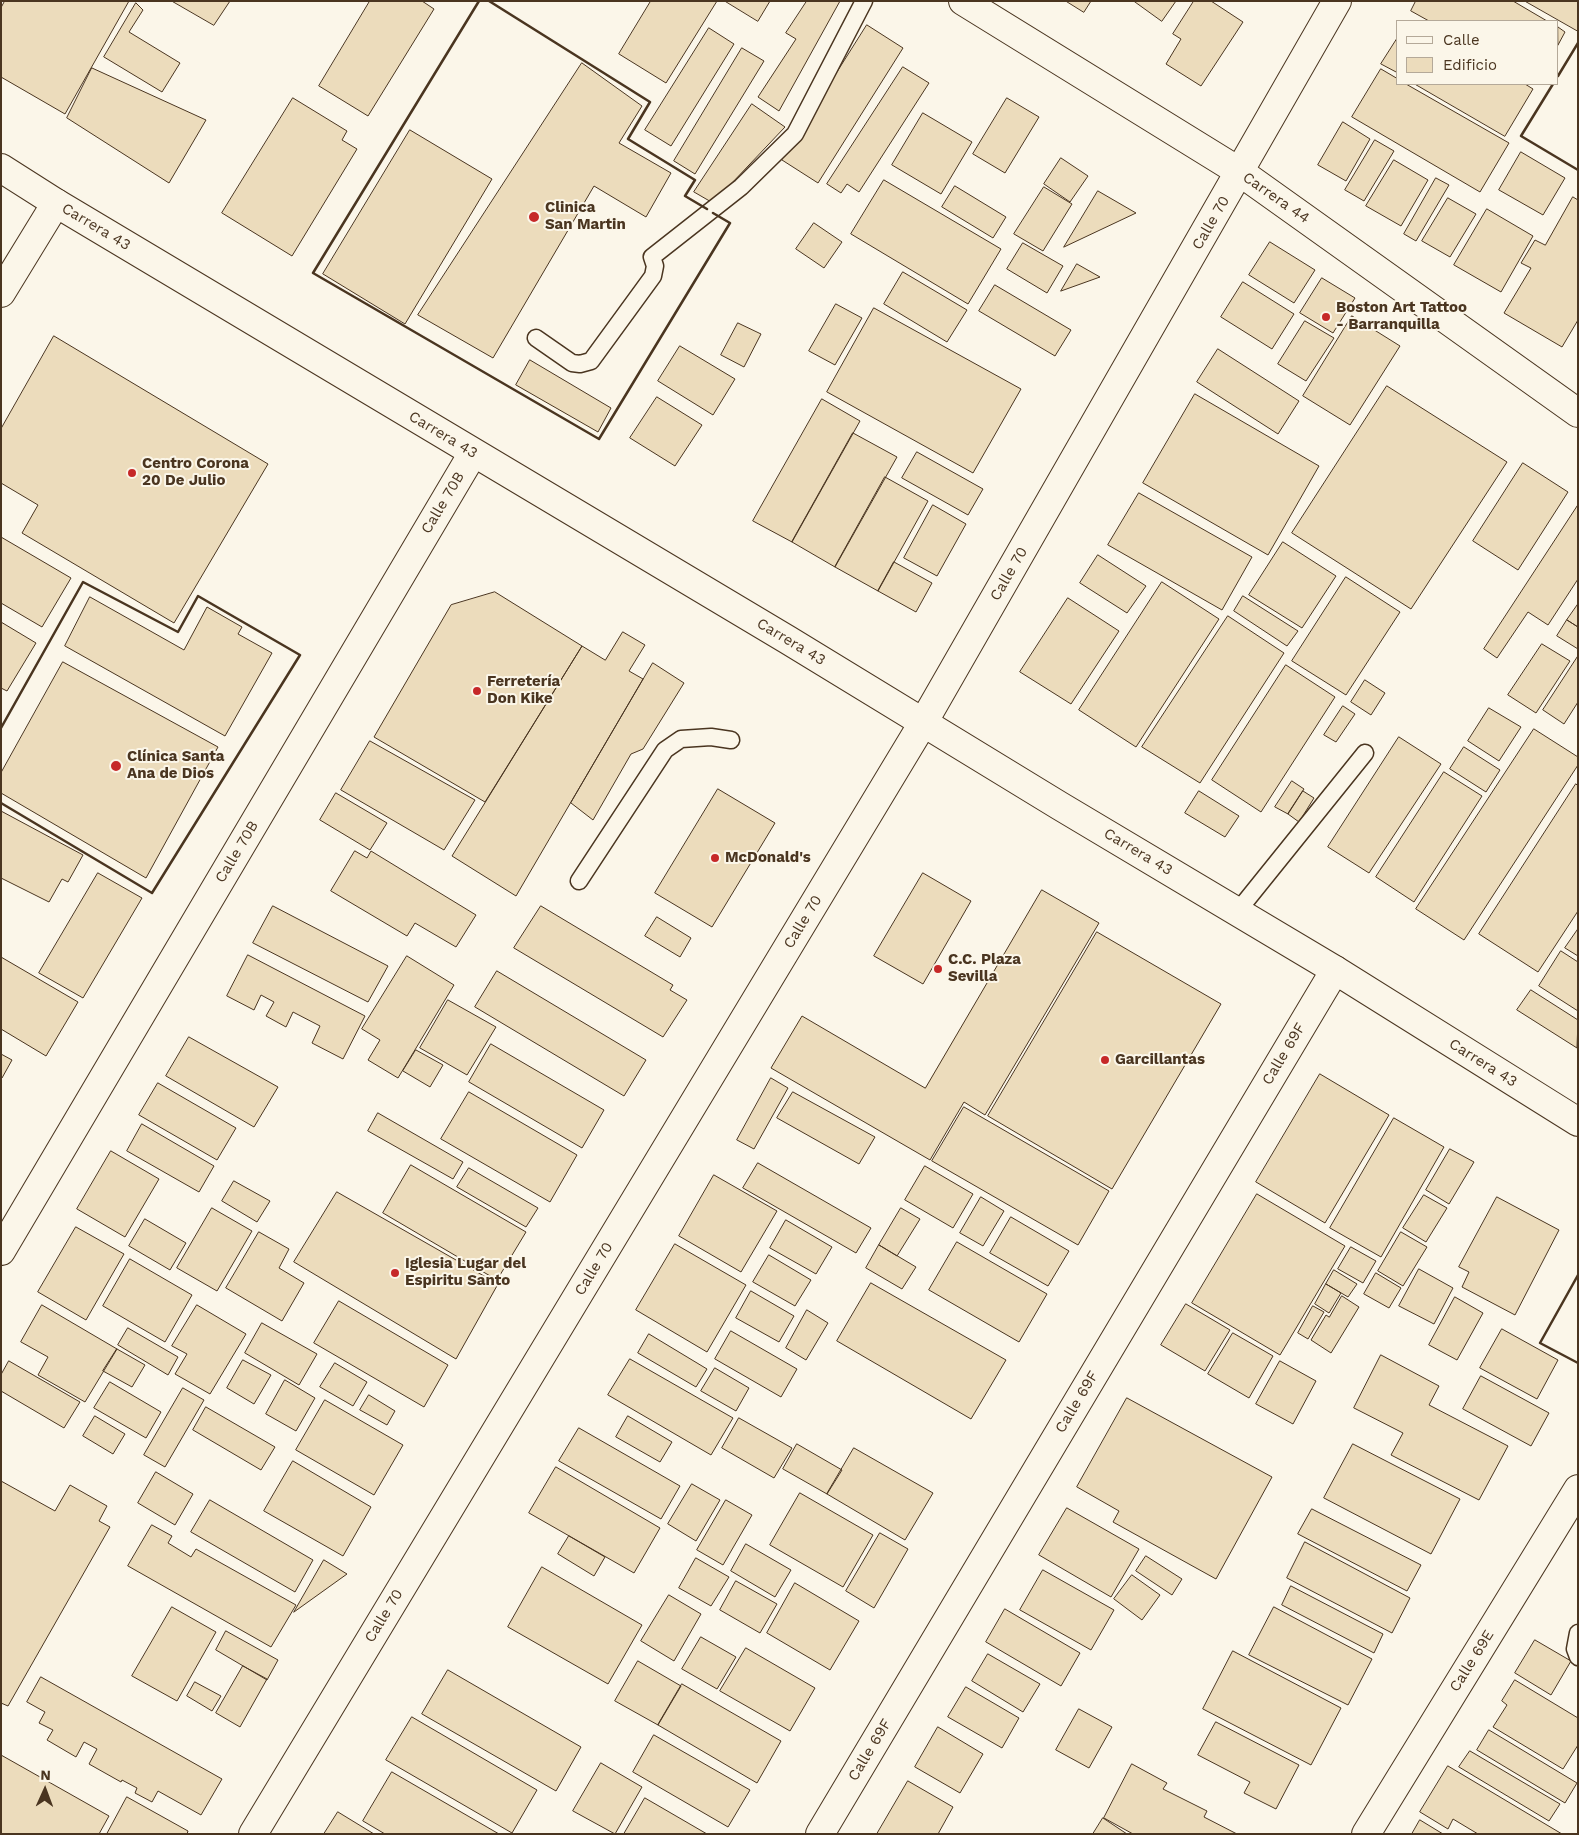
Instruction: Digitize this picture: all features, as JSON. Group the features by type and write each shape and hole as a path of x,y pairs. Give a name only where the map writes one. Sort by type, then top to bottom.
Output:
{"street":[{"name":"Carrera 44","path":"963,1 1240,172 1578,413"},
{"name":"Calle 70","path":"253,1834 923,723 1240,172 1336,1"},
{"name":"Carrera 43","path":"1,168 56,203 771,630 1335,970 1578,1122"},
{"path":"1,294 56,203"},
{"name":"Calle 70B","path":"1,1251 473,453"},
{"name":"Calle 69F","path":"820,1834 1335,970"},
{"name":"Calle 69E","path":"1366,1834 1578,1488"}],"lane":[{"path":"536,338 572,363 580,364 590,360 653,276 655,266 652,257 741,187 795,134 864,1"},
{"path":"579,881 665,750 681,739 711,737 732,740"},
{"path":"1237,912 1365,754"},
{"path":"1578,1633 1575,1649 1578,1657"}],"building":[{"path":"5,1 129,1 65,114 1,77 1,8"},
{"path":"172,1 230,1 214,25"},
{"path":"370,1 422,1 434,9 368,116 319,86"},
{"path":"651,1 717,1 666,83 619,54"},
{"path":"725,1 770,1 758,21"},
{"path":"807,1 840,1 779,111 758,97 796,39 786,33"},
{"path":"1066,1 1091,1 1084,12"},
{"path":"1134,1 1176,1 1162,21"},
{"path":"1194,1 1211,1 1243,22 1201,86 1166,64 1181,39 1173,34"},
{"path":"1416,1 1513,1 1545,20 1427,20 1411,11"},
{"path":"1525,1 1578,1 1578,31"},
{"path":"136,3 143,10 129,32 180,63 162,92 104,57"},
{"path":"867,25 903,48 818,183 782,160"},
{"path":"709,28 734,44 671,146 645,130"},
{"path":"1559,28 1565,32 1559,43"},
{"path":"1396,40 1396,72 1381,64"},
{"path":"742,48 764,61 695,174 674,161"},
{"path":"582,63 642,106 619,143 671,173 646,217 594,186 493,358 418,315"},
{"path":"903,67 929,83 859,192 847,184 841,193 827,184"},
{"path":"92,68 206,120 169,183 67,118"},
{"path":"1381,69 1396,78 1396,85 1408,85 1509,143 1480,192 1352,117"},
{"path":"1417,85 1527,85 1533,89 1505,136"},
{"path":"293,98 347,131 342,140 357,149 292,256 222,213"},
{"path":"1007,98 1039,117 1005,173 973,154"},
{"path":"752,104 785,127 713,203 694,192"},
{"path":"923,113 972,142 941,194 892,165"},
{"path":"1343,122 1370,139 1346,181 1318,165"},
{"path":"410,130 492,179 405,324 323,274"},
{"path":"1375,140 1394,151 1364,201 1345,190"},
{"path":"1521,152 1565,178 1543,215 1499,190"},
{"path":"1061,158 1088,176 1070,202 1044,184"},
{"path":"1394,160 1428,180 1401,226 1366,206"},
{"path":"1436,178 1449,185 1416,241 1404,234"},
{"path":"884,180 1001,249 968,304 851,234"},
{"path":"955,186 1006,217 993,238 942,207"},
{"path":"1044,187 1072,204 1043,251 1014,234"},
{"path":"1098,191 1136,213 1064,247"},
{"path":"1573,197 1578,200 1578,320 1562,347 1504,313 1531,268 1521,263 1535,240 1545,245"},
{"path":"1448,198 1476,214 1450,257 1422,241"},
{"path":"1487,209 1533,236 1501,292 1454,265"},
{"path":"814,223 842,242 824,268 796,249"},
{"path":"1270,242 1315,270 1294,303 1249,275"},
{"path":"1023,243 1063,266 1047,293 1007,269"},
{"path":"1077,264 1100,277 1061,291"},
{"path":"903,272 967,310 947,342 884,304"},
{"path":"1322,278 1355,298 1333,333 1300,313"},
{"path":"1243,282 1294,314 1272,349 1221,317"},
{"path":"995,285 1071,330 1055,356 979,311"},
{"path":"836,304 862,318 835,365 809,351"},
{"path":"874,308 1021,389 973,473 827,392"},
{"path":"1352,316 1400,346 1350,425 1303,396"},
{"path":"1305,321 1334,338 1306,381 1278,364"},
{"path":"738,323 761,334 744,367 721,355"},
{"name":"Centro Corona 20 De Julio","path":"54,336 268,464 174,623 22,533 38,505 1,483 1,429"},
{"path":"680,346 735,379 713,415 658,381"},
{"path":"1218,349 1299,401 1278,434 1197,382"},
{"path":"530,360 611,408 598,432 516,385"},
{"path":"1387,386 1507,462 1411,609 1292,533"},
{"path":"1195,394 1319,466 1268,555 1143,483"},
{"path":"657,397 702,425 675,466 630,438"},
{"path":"822,399 860,421 792,542 753,521"},
{"path":"853,433 897,457 835,567 792,542"},
{"path":"917,452 983,489 968,515 902,478"},
{"path":"1523,463 1568,492 1518,570 1473,541"},
{"path":"885,477 928,501 878,591 835,567"},
{"path":"1139,493 1252,557 1222,610 1108,545"},
{"path":"933,505 966,524 937,576 904,558"},
{"path":"1578,505 1578,579 1548,625 1528,612 1497,658 1484,649"},
{"path":"1,537 71,578 42,627 1,603"},
{"path":"1283,542 1336,576 1302,628 1249,595"},
{"path":"1098,555 1146,586 1127,613 1080,583"},
{"path":"894,562 932,583 916,612 878,591"},
{"path":"1346,577 1400,612 1346,695 1292,661"},
{"path":"1162,582 1219,619 1136,747 1079,710"},
{"name":"Ferretería Don Kike","path":"495,592 582,646 485,802 374,737 451,605"},
{"path":"1243,596 1298,631 1287,646 1234,611"},
{"path":"90,597 184,650 207,607 242,627 238,634 272,653 225,736 65,646"},
{"path":"1068,598 1119,631 1071,704 1020,672"},
{"path":"1578,604 1578,627 1567,620"},
{"path":"1228,616 1284,653 1200,783 1142,747"},
{"path":"1567,620 1578,627 1578,649 1557,636"},
{"path":"1,622 36,643 7,691 1,688"},
{"path":"623,632 645,645 629,671 643,679 516,896 452,856 582,646 605,660"},
{"path":"1542,644 1570,661 1536,713 1508,695"},
{"path":"1578,656 1578,702 1564,724 1543,710"},
{"path":"63,662 218,747 146,878 1,793 1,773"},
{"path":"653,663 684,683 643,749 631,754 593,820 571,803"},
{"path":"1286,665 1335,697 1261,812 1212,780"},
{"path":"1365,680 1385,693 1371,715 1351,702"},
{"path":"1343,706 1355,714 1336,742 1324,735"},
{"path":"1489,708 1521,727 1499,761 1468,741"},
{"path":"1534,729 1578,757 1578,765 1464,940 1416,909"},
{"path":"1399,737 1441,764 1369,873 1328,847"},
{"path":"370,741 475,800 444,850 341,790"},
{"path":"1464,747 1500,770 1486,792 1450,769"},
{"path":"1444,772 1482,796 1414,902 1376,877"},
{"path":"1292,781 1304,789 1288,814 1275,807"},
{"path":"1576,784 1578,786 1578,911 1538,972 1479,934"},
{"name":"McDonald's","path":"718,789 775,823 712,927 655,893"},
{"path":"1199,791 1239,816 1225,837 1185,813"},
{"path":"1303,791 1314,798 1299,822 1288,814"},
{"path":"336,793 387,823 370,850 320,820"},
{"path":"1,811 83,855 68,882 62,879 49,902 1,878"},
{"path":"355,851 367,858 371,851 476,915 456,947 415,923 407,936 331,891"},
{"path":"98,873 142,898 83,998 39,973"},
{"path":"923,873 971,901 923,984 874,956"},
{"path":"1042,890 1099,923 985,1115 964,1102 930,1160 771,1068 802,1016 925,1088"},
{"path":"273,906 388,966 368,1002 253,943"},
{"path":"541,906 673,985 670,990 687,1000 663,1037 514,948"},
{"path":"657,917 691,938 680,957 645,936"},
{"path":"1578,929 1578,956 1565,948"},
{"name":"Garcillantas","path":"1097,932 1221,1004 1112,1189 988,1116"},
{"path":"1561,951 1578,962 1578,1011 1539,986"},
{"path":"248,955 365,1016 343,1059 312,1043 320,1026 293,1012 286,1027 266,1016 274,1002 261,995 254,1010 227,996"},
{"path":"407,956 454,985 398,1078 368,1060 380,1040 362,1029"},
{"path":"1,957 78,1002 46,1056 1,1029"},
{"path":"497,971 646,1060 624,1096 475,1007"},
{"path":"1531,990 1578,1020 1577,1048 1517,1010"},
{"path":"448,1000 496,1027 467,1075 420,1048"},
{"path":"189,1037 278,1087 254,1127 166,1076"},
{"path":"491,1044 604,1110 582,1148 469,1082"},
{"path":"416,1050 443,1065 430,1087 403,1071"},
{"path":"1,1054 12,1060 2,1078 1,1077"},
{"path":"1320,1074 1389,1115 1325,1223 1256,1182"},
{"path":"771,1078 788,1088 754,1149 737,1140"},
{"path":"158,1083 236,1128 217,1160 139,1115"},
{"path":"469,1092 577,1155 550,1202 441,1139"},
{"path":"793,1092 875,1137 859,1164 777,1118"},
{"path":"964,1107 1109,1191 1078,1245 932,1161"},
{"path":"378,1113 463,1162 453,1179 368,1131"},
{"path":"1394,1118 1444,1147 1381,1257 1330,1228"},
{"path":"142,1124 214,1166 199,1192 127,1151"},
{"path":"1450,1149 1474,1162 1449,1204 1426,1190"},
{"path":"111,1151 159,1179 125,1237 77,1209"},
{"path":"758,1163 871,1228 856,1253 743,1188"},
{"path":"411,1165 526,1232 497,1280 383,1213"},
{"path":"925,1166 973,1194 953,1228 905,1200"},
{"path":"469,1168 538,1208 526,1227 457,1187"},
{"path":"714,1175 777,1211 741,1272 679,1236"},
{"path":"234,1181 270,1201 257,1222 222,1201"},
{"name":"Iglesia Lugar del Espiritu Santo","path":"337,1192 498,1284 456,1359 294,1262"},
{"path":"1257,1194 1345,1246 1280,1355 1192,1303"},
{"path":"1424,1195 1447,1208 1426,1242 1403,1228"},
{"path":"981,1197 1004,1211 983,1246 960,1233"},
{"path":"1497,1197 1559,1230 1515,1315 1462,1287 1469,1272 1459,1267"},
{"path":"212,1208 252,1231 217,1291 177,1268"},
{"path":"901,1208 920,1219 897,1256 879,1245"},
{"path":"1011,1217 1069,1251 1048,1286 990,1253"},
{"path":"145,1219 186,1243 170,1270 129,1246"},
{"path":"786,1220 832,1247 816,1274 770,1248"},
{"path":"76,1227 124,1254 86,1320 38,1292"},
{"path":"259,1232 289,1249 279,1268 304,1283 282,1321 226,1288"},
{"path":"1401,1232 1427,1247 1403,1286 1378,1271"},
{"path":"957,1242 1047,1294 1019,1342 929,1290"},
{"path":"675,1244 746,1285 707,1352 636,1310"},
{"path":"879,1245 916,1267 902,1289 866,1268"},
{"path":"1351,1247 1376,1261 1363,1283 1338,1269"},
{"path":"769,1255 811,1280 795,1306 753,1282"},
{"path":"130,1259 192,1295 165,1342 103,1306"},
{"path":"1419,1269 1453,1288 1434,1324 1399,1306"},
{"path":"1334,1270 1357,1284 1348,1297 1326,1284"},
{"path":"1376,1273 1401,1288 1389,1308 1364,1294"},
{"path":"871,1283 1006,1360 971,1419 837,1341"},
{"path":"1326,1284 1341,1293 1329,1313 1315,1304"},
{"path":"751,1291 794,1316 779,1342 736,1318"},
{"path":"1342,1296 1359,1307 1331,1353 1311,1340 1326,1315 1329,1317"},
{"path":"1455,1297 1483,1313 1457,1360 1429,1345"},
{"path":"339,1301 448,1365 424,1407 314,1343"},
{"path":"1186,1304 1230,1330 1205,1371 1161,1345"},
{"path":"42,1305 117,1349 85,1402 38,1375 48,1357 21,1342"},
{"path":"197,1305 246,1334 210,1394 175,1374 187,1354 172,1346"},
{"path":"1313,1306 1324,1312 1308,1339 1298,1333"},
{"path":"807,1310 828,1323 806,1360 786,1348"},
{"path":"262,1323 317,1354 299,1385 245,1353"},
{"path":"128,1328 178,1357 168,1375 118,1345"},
{"path":"1502,1329 1558,1360 1537,1399 1480,1368"},
{"path":"731,1331 797,1369 781,1397 715,1359"},
{"path":"1233,1333 1273,1356 1249,1398 1208,1374"},
{"path":"649,1334 707,1369 696,1387 638,1353"},
{"path":"117,1349 145,1365 132,1387 103,1371"},
{"path":"1381,1355 1439,1386 1429,1405 1508,1446 1479,1500 1391,1455 1403,1433 1354,1408"},
{"path":"630,1359 733,1418 711,1455 608,1395"},
{"path":"243,1360 271,1375 254,1404 227,1388"},
{"path":"9,1361 80,1402 64,1428 1,1391 1,1375"},
{"path":"1280,1361 1316,1381 1293,1424 1256,1404"},
{"path":"335,1363 367,1382 353,1406 320,1387"},
{"path":"715,1368 749,1388 736,1411 701,1391"},
{"path":"1481,1376 1549,1413 1531,1446 1463,1409"},
{"path":"285,1380 315,1398 296,1431 266,1414"},
{"path":"110,1382 161,1412 146,1438 94,1408"},
{"path":"183,1388 204,1400 165,1467 144,1455"},
{"path":"369,1395 395,1411 387,1425 360,1410"},
{"path":"1127,1398 1272,1477 1216,1579 1113,1522 1119,1511 1077,1487"},
{"path":"325,1400 403,1445 374,1495 296,1450"},
{"path":"206,1407 275,1447 261,1470 193,1430"},
{"path":"95,1416 125,1434 113,1454 83,1436"},
{"path":"628,1416 672,1442 660,1462 616,1437"},
{"path":"739,1418 792,1448 774,1478 722,1448"},
{"path":"579,1428 680,1486 661,1519 559,1461"},
{"path":"797,1444 842,1470 827,1494 783,1469"},
{"path":"1353,1444 1460,1499 1431,1554 1324,1498"},
{"path":"854,1448 933,1493 905,1540 827,1494"},
{"path":"293,1461 371,1507 343,1556 264,1511"},
{"path":"556,1467 660,1528 634,1573 529,1513"},
{"path":"156,1472 193,1494 175,1525 138,1503"},
{"path":"1,1481 55,1511 70,1485 107,1506 99,1521 110,1527 8,1706 1,1703"},
{"path":"692,1484 720,1500 696,1541 668,1524"},
{"path":"800,1493 873,1535 843,1587 770,1545"},
{"path":"210,1500 313,1560 295,1592 191,1532"},
{"path":"726,1500 752,1515 723,1565 697,1550"},
{"path":"1067,1508 1139,1549 1111,1597 1039,1555"},
{"path":"1312,1509 1421,1565 1407,1591 1298,1534"},
{"path":"152,1525 172,1536 168,1543 191,1557 196,1549 296,1605 271,1647 128,1566"},
{"path":"880,1533 908,1549 874,1608 846,1591"},
{"path":"569,1536 605,1557 594,1576 558,1554"},
{"path":"1305,1542 1410,1598 1392,1633 1287,1578"},
{"path":"746,1544 791,1570 775,1597 731,1571"},
{"path":"1146,1556 1182,1579 1172,1595 1136,1571"},
{"path":"696,1558 729,1577 711,1606 679,1588"},
{"path":"324,1560 347,1574 294,1612"},
{"path":"542,1567 642,1625 608,1684 508,1627"},
{"path":"1043,1570 1114,1610 1091,1650 1020,1610"},
{"path":"1132,1575 1160,1595 1142,1620 1114,1599"},
{"path":"736,1581 777,1604 760,1633 720,1610"},
{"path":"795,1583 859,1621 830,1670 767,1633"},
{"path":"1291,1586 1383,1634 1374,1653 1282,1605"},
{"path":"669,1595 701,1614 674,1661 641,1641"},
{"path":"172,1607 216,1632 177,1701 132,1676"},
{"path":"1274,1607 1372,1659 1348,1705 1249,1655"},
{"path":"1005,1609 1080,1653 1061,1686 986,1642"},
{"path":"226,1631 278,1660 267,1680 216,1650"},
{"path":"701,1637 736,1657 717,1689 682,1669"},
{"path":"1535,1640 1571,1661 1551,1695 1515,1673"},
{"path":"746,1648 815,1688 790,1731 720,1691"},
{"path":"1233,1651 1341,1708 1311,1765 1203,1709"},
{"path":"988,1654 1040,1684 1023,1712 972,1681"},
{"path":"638,1661 681,1686 658,1725 615,1701"},
{"path":"243,1666 267,1679 240,1727 216,1713"},
{"path":"448,1670 581,1747 556,1791 422,1714"},
{"path":"41,1677 222,1779 201,1815 158,1791 152,1802 135,1793 137,1788 122,1780 121,1782 89,1764 97,1749 84,1742 76,1757 47,1740 53,1730 39,1723 45,1712 27,1702"},
{"path":"1515,1680 1578,1718 1578,1745 1563,1769 1493,1727 1507,1705 1502,1701"},
{"path":"195,1682 221,1696 212,1711 187,1696"},
{"path":"682,1684 781,1741 757,1783 658,1725"},
{"path":"966,1687 1019,1718 1002,1748 948,1717"},
{"path":"1079,1709 1112,1727 1089,1768 1056,1750"},
{"path":"412,1717 537,1790 512,1833 386,1760"},
{"path":"1216,1722 1299,1765 1276,1809 1244,1793 1250,1782 1198,1755"},
{"path":"938,1727 983,1754 960,1793 915,1767"},
{"path":"1489,1730 1577,1783 1565,1803 1477,1750"},
{"path":"654,1735 750,1790 728,1827 633,1772"},
{"path":"1470,1751 1560,1804 1549,1821 1459,1767"},
{"path":"1,1755 109,1816 99,1834 1,1834"},
{"path":"601,1763 642,1787 615,1834 573,1811"},
{"path":"1132,1764 1167,1783 1163,1789 1207,1811 1204,1817 1237,1834 1133,1834 1104,1818"},
{"path":"1448,1766 1562,1834 1478,1834 1453,1819 1448,1829 1420,1812"},
{"path":"392,1772 499,1834 385,1834 363,1821"},
{"path":"908,1781 953,1807 938,1834 877,1834"},
{"path":"127,1797 188,1831 187,1834 107,1834"},
{"path":"645,1798 707,1834 624,1834"},
{"path":"338,1812 374,1834 324,1834"},
{"path":"1103,1818 1127,1834 1093,1834"},
{"path":"1420,1820 1443,1834 1412,1834"}],"wall":[{"path":"479,1 313,273 599,439 730,223 713,213"},
{"path":"489,1 650,102 628,139 695,180 685,196 707,209"},
{"path":"1559,74 1578,43"},
{"path":"1552,85 1521,136 1578,170"},
{"path":"1,728 83,582 178,632 198,596 300,655 152,893 1,803"},
{"path":"1578,1275 1540,1343 1578,1363"}],"place":[{"name":"Clinica San Martin","path":"534,217"},
{"name":"Boston Art Tattoo - Barranquilla","path":"1326,317"},
{"name":"Centro Corona 20 De Julio","path":"132,473"},
{"name":"Ferretería Don Kike","path":"477,691"},
{"name":"Clínica Santa Ana de Dios","path":"116,766"},
{"name":"McDonald's","path":"715,858"},
{"name":"C.C. Plaza Sevilla","path":"938,969"},
{"name":"Garcillantas","path":"1105,1060"},
{"name":"Iglesia Lugar del Espiritu Santo","path":"395,1273"}]}
